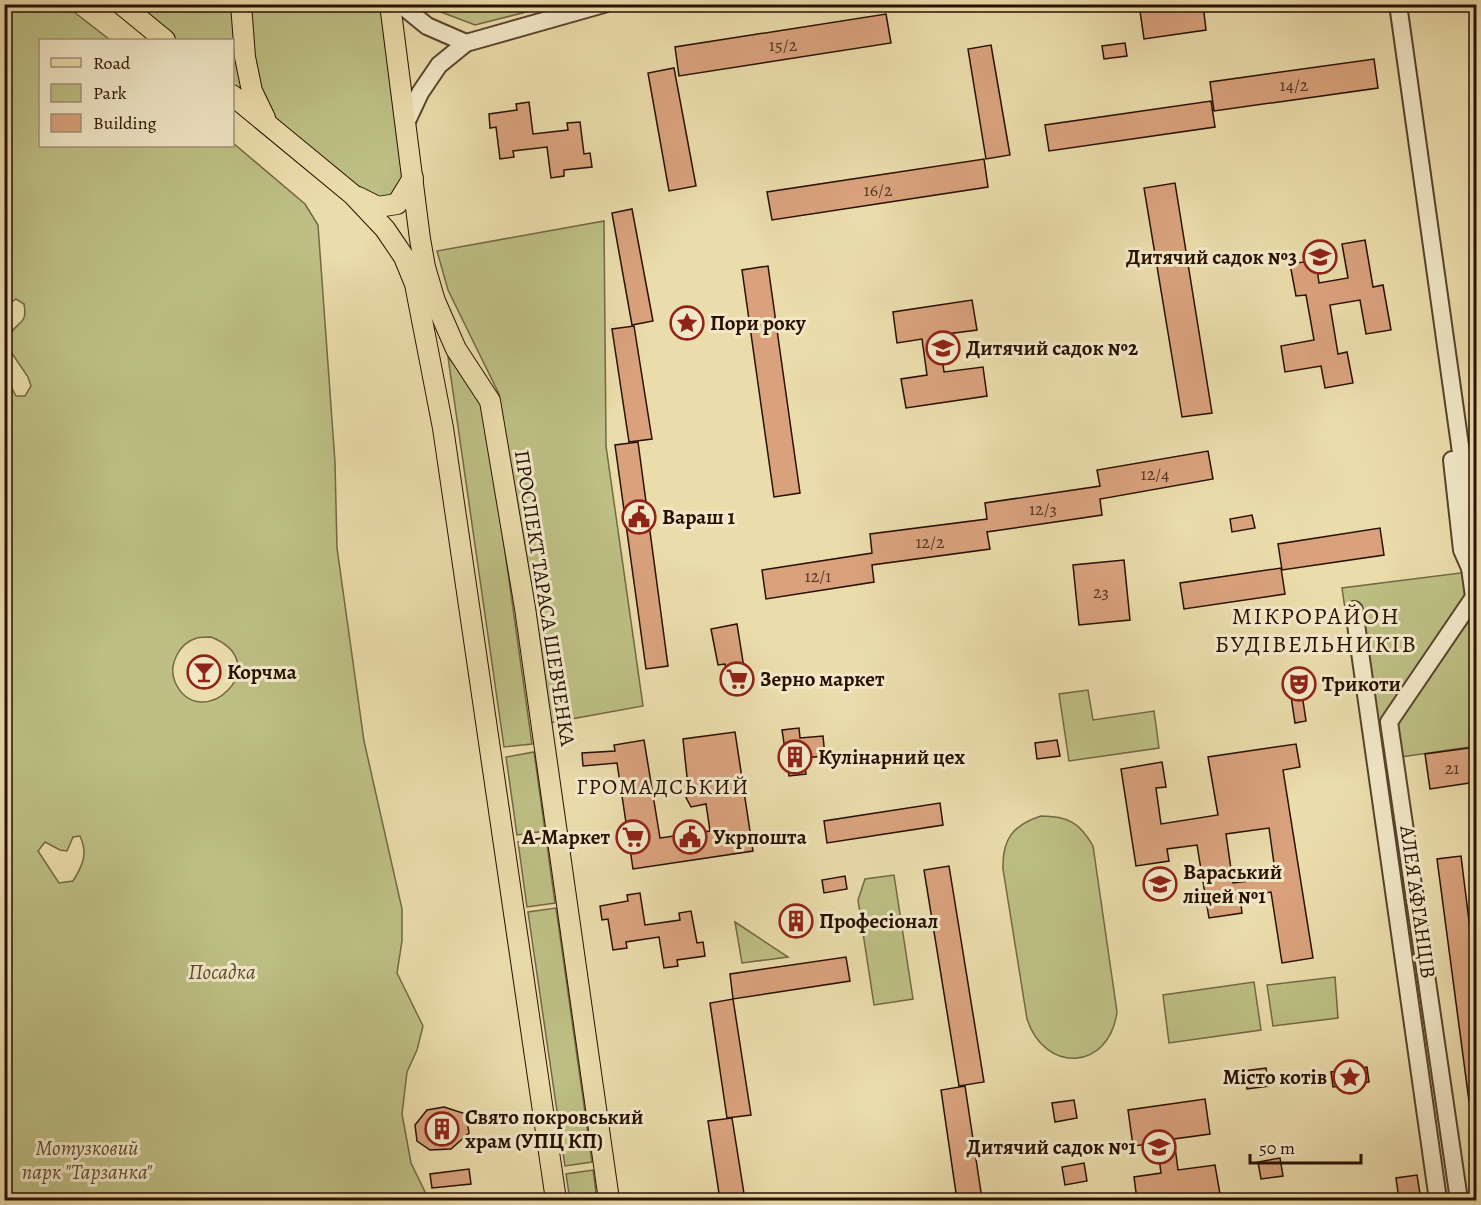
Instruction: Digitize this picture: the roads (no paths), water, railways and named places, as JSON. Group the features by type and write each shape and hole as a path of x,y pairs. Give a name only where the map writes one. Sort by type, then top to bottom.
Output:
{"main road":[{"path":"122,4 164,39"},
{"path":"241,4 245,57 252,91 268,125"},
{"name":"ПРОСПЕКТ ТАРАСА ШЕВЧЕНКА","path":"390,4 425,267 435,301 456,350 490,401 525,608 609,1200"},
{"path":"234,98 352,194 385,229 404,257 415,284 443,428 556,1200"},
{"path":"352,194 378,207 397,204 413,178"}],"street":[{"path":"400,4 427,26 466,43"},
{"path":"406,123 420,93 439,65 466,43 604,4"},
{"path":"1387,4 1450,442 1462,550 1470,568"},
{"path":"1398,4 1474,545 1470,568"},
{"name":"АЛЕЯ АФГАНЦІВ","path":"1460,1200 1389,722 1474,597 1470,568"},
{"name":"АЛЕЯ АФГАНЦІВ","path":"1354,610 1438,1200"}],"place":[{"name":"Дитячий садок №3","path":"1320,257"},
{"name":"Пори року","path":"687,323"},
{"name":"Дитячий садок №2","path":"943,348"},
{"name":"Вараш 1","path":"639,517"},
{"name":"Корчма","path":"204,672"},
{"name":"Зерно маркет","path":"737,679"},
{"name":"Трикоти","path":"1299,684"},
{"name":"Кулінарний цех","path":"795,757"},
{"name":"А-Маркет","path":"633,837"},
{"name":"Укрпошта","path":"690,837"},
{"name":"Вараський ліцей №1","path":"1160,884"},
{"name":"Професіонал","path":"796,921"},
{"name":"Місто котів","path":"1350,1077"},
{"name":"Свято покровський храм (УПЦ КП)","path":"442,1129"},
{"name":"Дитячий садок №1","path":"1159,1147"}],"district":[{"name":"МІКРОРАЙОН БУДІВЕЛЬНИКІВ","path":"1316,630"},
{"name":"ГРОМАДСЬКИЙ","path":"663,786"}],"park label":[{"name":"Посадка","path":"222,972"},
{"name":"Мотузковий парк \"Тарзанка\"","path":"87,1160"}]}
